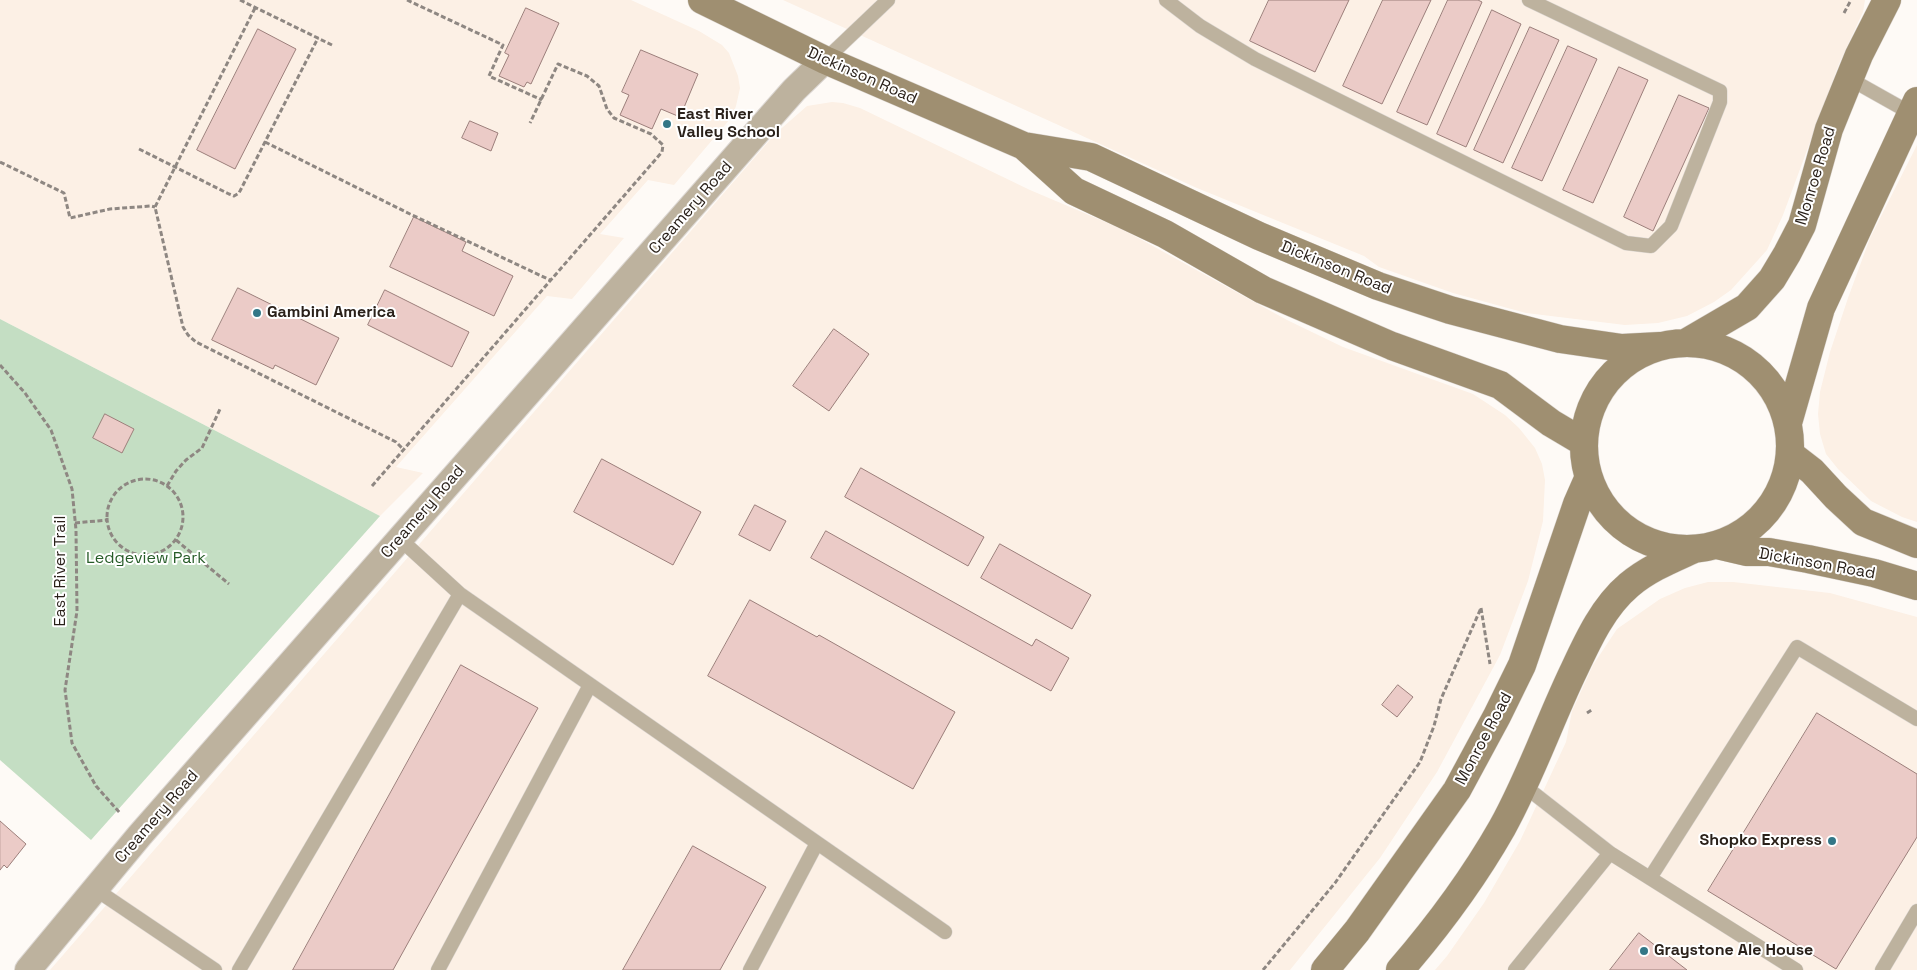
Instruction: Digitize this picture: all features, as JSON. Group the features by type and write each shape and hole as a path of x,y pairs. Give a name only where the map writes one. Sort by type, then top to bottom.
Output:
{"main road":[{"name":"Dickinson Road","path":"702,0 826,60 1024,146 1091,157 1259,236 1378,286 1450,310 1560,339 1622,348 1660,346"},
{"name":"Monroe Road","path":"1687,342 1747,307 1772,279 1802,225 1829,129 1859,55 1887,0"},
{"path":"1788,423 1821,308 1915,111"},
{"name":"Dickinson Road","path":"1024,146 1074,191 1165,234 1263,290 1392,346 1500,385 1551,422 1583,442"},
{"path":"1400,970 1430,935 1502,828 1586,643 1605,612 1628,586 1653,568 1745,532 1768,511 1784,484 1790,454 1788,423 1778,397 1762,374 1740,357 1714,346 1687,342 1660,346"},
{"name":"Dickinson Road","path":"1660,346 1630,359 1606,381 1589,410 1583,442 1583,461 1588,479 1603,508 1628,532 1658,546 1769,552 1874,574 1917,586"},
{"path":"1790,454 1812,470 1836,497 1863,522 1917,544"},
{"name":"Monroe Road","path":"1325,970 1357,932 1457,790 1497,716 1522,665 1576,504 1588,479"}],"street":[{"name":"Creamery Road","path":"28,970 140,835 794,90 826,60"}],"lane":[{"path":"826,60 888,0"},
{"path":"1166,0 1200,26 1255,59 1626,243 1650,246 1671,226 1720,102 1720,91 1529,0"},
{"path":"1850,79 1915,111"},
{"path":"400,539 460,594 944,932"},
{"path":"239,970 460,594"},
{"path":"1650,878 1797,647 1917,720"},
{"path":"438,970 590,685"},
{"path":"1523,785 1610,853 1796,970"},
{"path":"750,970 817,843"},
{"path":"1515,970 1610,853"},
{"path":"95,889 216,970"},
{"path":"1882,970 1917,911"}],"path":[{"path":"240,0 332,45"},
{"path":"407,0 504,45 489,76 542,100"},
{"path":"1844,13 1850,0"},
{"path":"255,8 155,207 183,327 196,342 396,442 404,449"},
{"path":"139,149 234,196 239,193 318,38"},
{"path":"372,486 662,152 663,145 650,134 614,118 607,109 599,86 586,76 558,64 530,123"},
{"path":"264,142 550,280"},
{"path":"0,162 64,194 70,218 110,209 155,207"},
{"name":"East River Trail","path":"0,365 25,393 51,430 72,489 75,523 77,611 65,690 72,743 96,786 140,835"},
{"path":"167,486 186,460 202,448 220,409"},
{"path":"140,478 152,479 167,486 180,500 184,522 176,540 166,549 156,554 145,555 134,553 116,541 110,532 107,520 112,498 119,488 140,478"},
{"path":"75,523 107,520"},
{"path":"176,540 229,584"},
{"path":"1263,970 1335,883 1420,762 1434,726 1441,699 1481,608"}],"shaded area":[{"path":"0,0 631,0 699,31 722,45 729,53 738,76 740,88 731,118 674,185 648,180 600,234 624,238 572,299 547,296 396,467 423,473 380,516 0,319"},
{"path":"783,0 1865,0 1863,12 1839,64 1783,215 1767,250 1731,290 1714,302 1687,316 1658,323 1625,325 1526,313 1453,293 1379,267 1364,256 1197,188"},
{"path":"832,102 860,108 1030,190 1122,229 1287,320 1343,347 1473,394 1505,415 1519,428 1535,448 1542,464 1545,480 1543,521 1528,581 1500,655 1437,772 1380,858 1290,970 50,970 775,134 807,106"},
{"path":"1917,145 1917,522 1902,517 1871,501 1838,469 1826,454 1820,434 1818,414 1820,392 1830,352 1870,238"},
{"path":"1708,582 1733,582 1830,593 1917,617 1917,970 1435,970 1484,903 1520,841 1566,742 1572,711 1593,665 1617,629 1660,599 1685,588"}],"green space":[{"name":"Ledgeview Park","path":"0,319 380,516 91,840 0,760"}],"building":[{"path":"1269,0 1349,0 1315,72 1250,41"},
{"path":"1383,0 1431,0 1382,104 1343,86"},
{"path":"1448,0 1478,0 1482,2 1427,125 1397,112"},
{"path":"526,8 559,23 531,84 527,82 524,87 499,76 509,55 505,53"},
{"path":"1492,10 1521,24 1466,147 1437,134"},
{"path":"1530,27 1559,40 1503,163 1474,150"},
{"path":"258,29 296,49 235,169 197,150"},
{"path":"1568,46 1597,59 1542,181 1512,168"},
{"path":"641,50 698,74 680,117 661,109 652,129 620,115 629,95 622,92"},
{"path":"1619,67 1648,80 1593,203 1563,190"},
{"path":"1679,95 1709,108 1653,231 1624,217"},
{"path":"470,121 498,133 491,151 462,138"},
{"path":"414,217 466,242 462,251 513,276 494,316 390,267"},
{"name":"Gambini America","path":"238,288 339,338 316,385 275,365 273,369 212,340"},
{"path":"385,290 469,332 452,367 368,325"},
{"path":"834,329 869,354 829,411 793,386"},
{"path":"105,414 134,429 122,453 93,438"},
{"path":"602,459 701,512 673,565 574,512"},
{"path":"861,468 984,537 968,566 845,497"},
{"path":"755,505 786,521 770,551 739,535"},
{"path":"826,531 1032,646 1036,639 1069,658 1051,691 811,558"},
{"path":"1000,544 1091,595 1072,629 981,578"},
{"path":"750,600 817,637 819,635 955,712 913,789 708,676"},
{"path":"461,665 538,708 393,970 293,970"},
{"path":"1398,685 1413,697 1397,717 1382,705"},
{"path":"1817,713 1917,774 1917,837 1836,969 1708,891"},
{"path":"0,821 26,844 7,868 4,865 0,870"},
{"path":"693,846 766,887 720,970 623,970"},
{"name":"Graystone Ale House","path":"1639,933 1687,970 1610,970"}],"place":[{"name":"East River Valley School","path":"667,124"},
{"name":"Gambini America","path":"257,313"},
{"name":"Shopko Express","path":"1832,841"},
{"name":"Graystone Ale House","path":"1644,951"}]}
